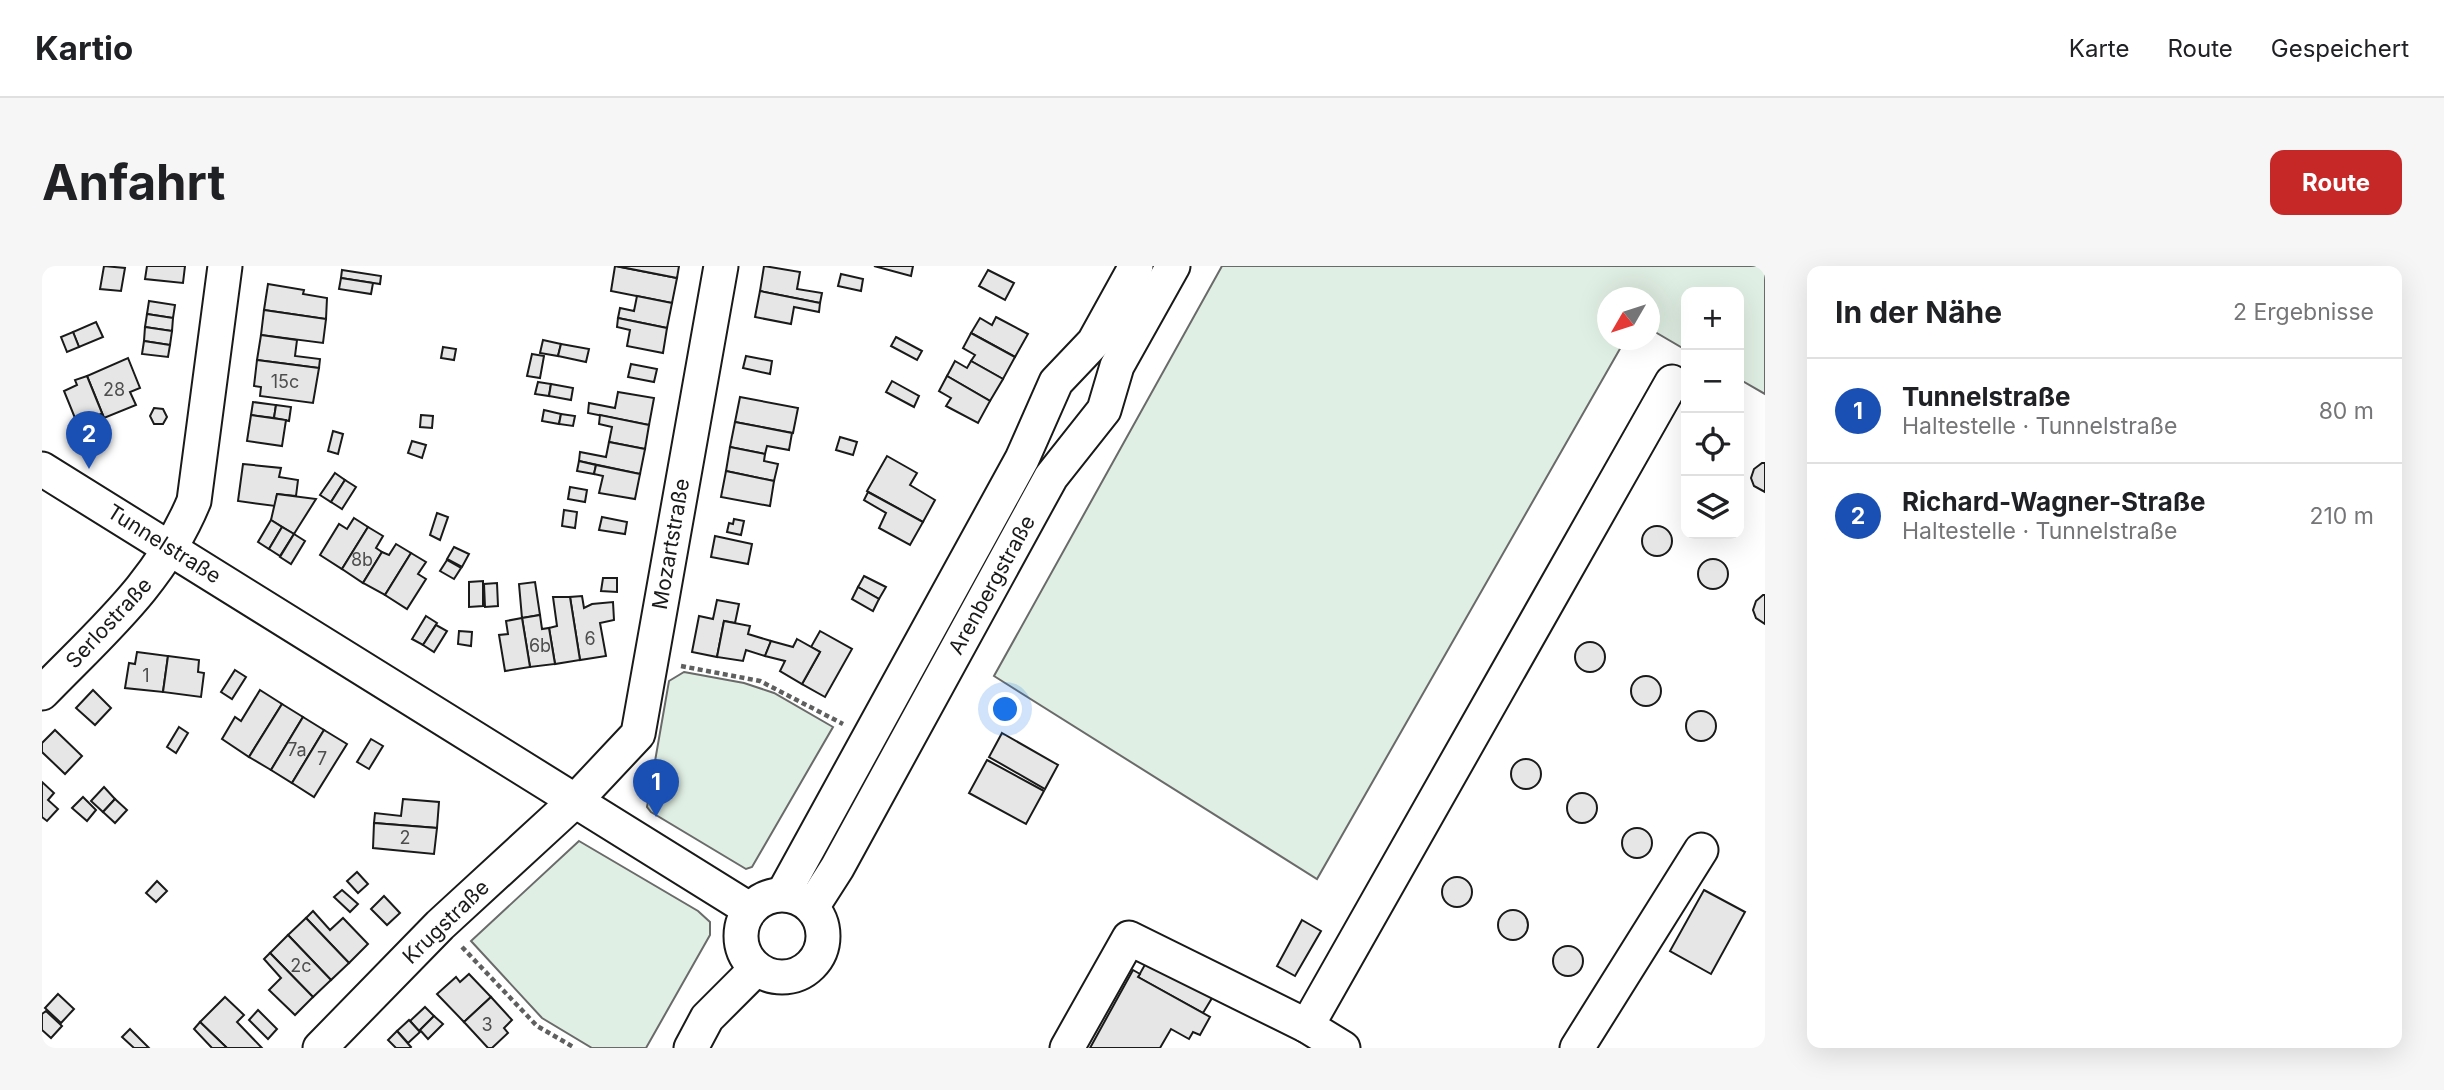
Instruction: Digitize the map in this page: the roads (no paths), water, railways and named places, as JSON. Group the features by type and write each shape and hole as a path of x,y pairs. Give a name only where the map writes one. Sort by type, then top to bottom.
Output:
{"street":[{"name":"Serlostraße","path":"42,693 147,586 172,549 194,501 226,266"},
{"name":"Mozartstraße","path":"576,800 638,734 721,266"},
{"name":"Arenbergstraße","path":"797,900 868,737 1022,459 1056,382 1094,342 1136,266"},
{"name":"Arenbergstraße","path":"797,900 837,868 1051,477 1104,410 1117,366 1172,266"},
{"path":"1307,1026 1672,382"},
{"name":"Tunnelstraße","path":"42,469 749,909"},
{"name":"Krugstraße","path":"320,1048 440,925 576,800"},
{"path":"1577,1048 1701,850"},
{"path":"763,898 797,900 822,928 822,947 812,964 796,975 774,977 756,969 743,950 741,929 749,909 763,898"},
{"path":"1067,1048 1129,938 1307,1026 1343,1048"},
{"path":"691,1048 707,1018 756,969"}],"place":[{"name":"Richard-Wagner-Straße","path":"89,469"},
{"name":"Tunnelstraße","path":"656,817"}]}
